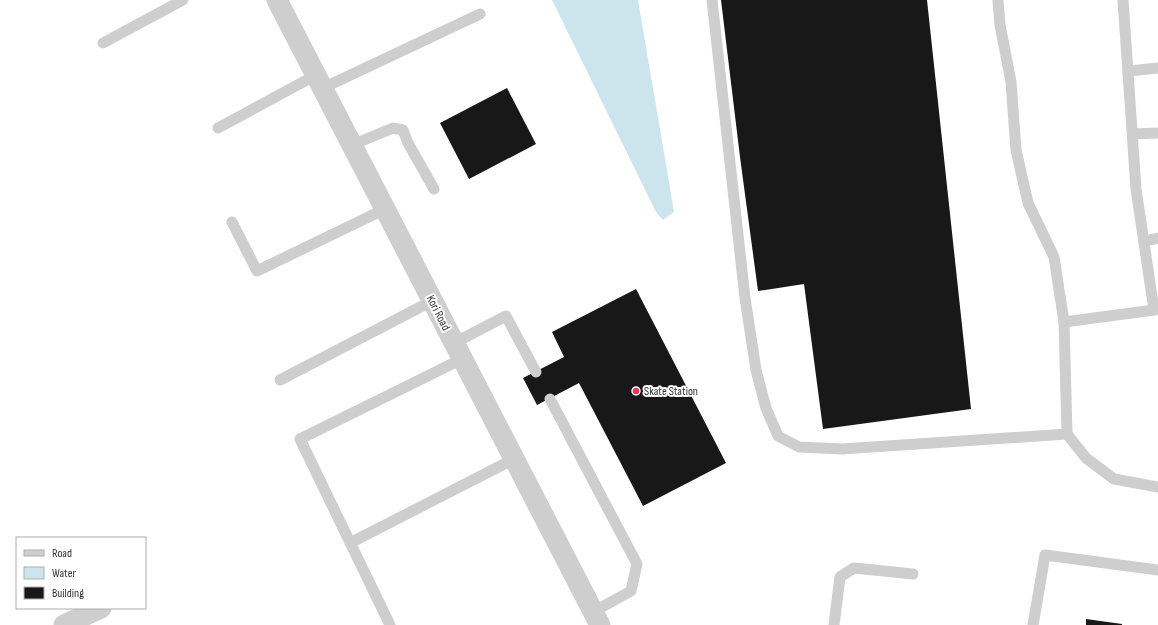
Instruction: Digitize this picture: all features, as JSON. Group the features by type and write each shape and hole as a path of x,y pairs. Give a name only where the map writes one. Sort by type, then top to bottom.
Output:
{"street":[{"name":"Kori Road","path":"277,0 596,618"},
{"path":"64,625 99,609"}],"lane":[{"path":"103,43 183,0"},
{"path":"712,0 745,298 756,370 766,408 778,436 799,447 842,449 1067,434"},
{"path":"998,0 1000,24 1011,82 1016,150 1028,203 1054,257 1064,322 1067,434 1086,458 1114,479 1158,487"},
{"path":"1064,322 1156,310 1136,189 1123,0"},
{"path":"218,128 319,82 480,14"},
{"path":"1129,71 1158,68"},
{"path":"352,145 393,128 403,130 434,189"},
{"path":"1133,134 1158,133"},
{"path":"232,222 257,271 385,209"},
{"path":"1144,241 1158,238"},
{"path":"280,380 432,301"},
{"path":"390,625 300,439 458,351 506,316 536,372"},
{"path":"550,399 636,564 631,591 596,618"},
{"path":"350,543 514,459"},
{"path":"1033,625 1045,555 1158,570"},
{"path":"834,625 840,577 854,568 913,574"}],"water":[{"path":"552,0 638,0 674,212 663,220 656,212"}],"building":[{"path":"721,0 927,0 971,409 823,429 804,284 758,291"},
{"path":"507,88 536,144 469,179 440,123"},
{"name":"Skate Station","path":"636,289 726,463 643,506 579,383 537,405 523,378 564,357 552,332"},
{"path":"1086,619 1122,624 1122,625 1086,625"}],"place":[{"name":"Skate Station","path":"636,391"}]}
